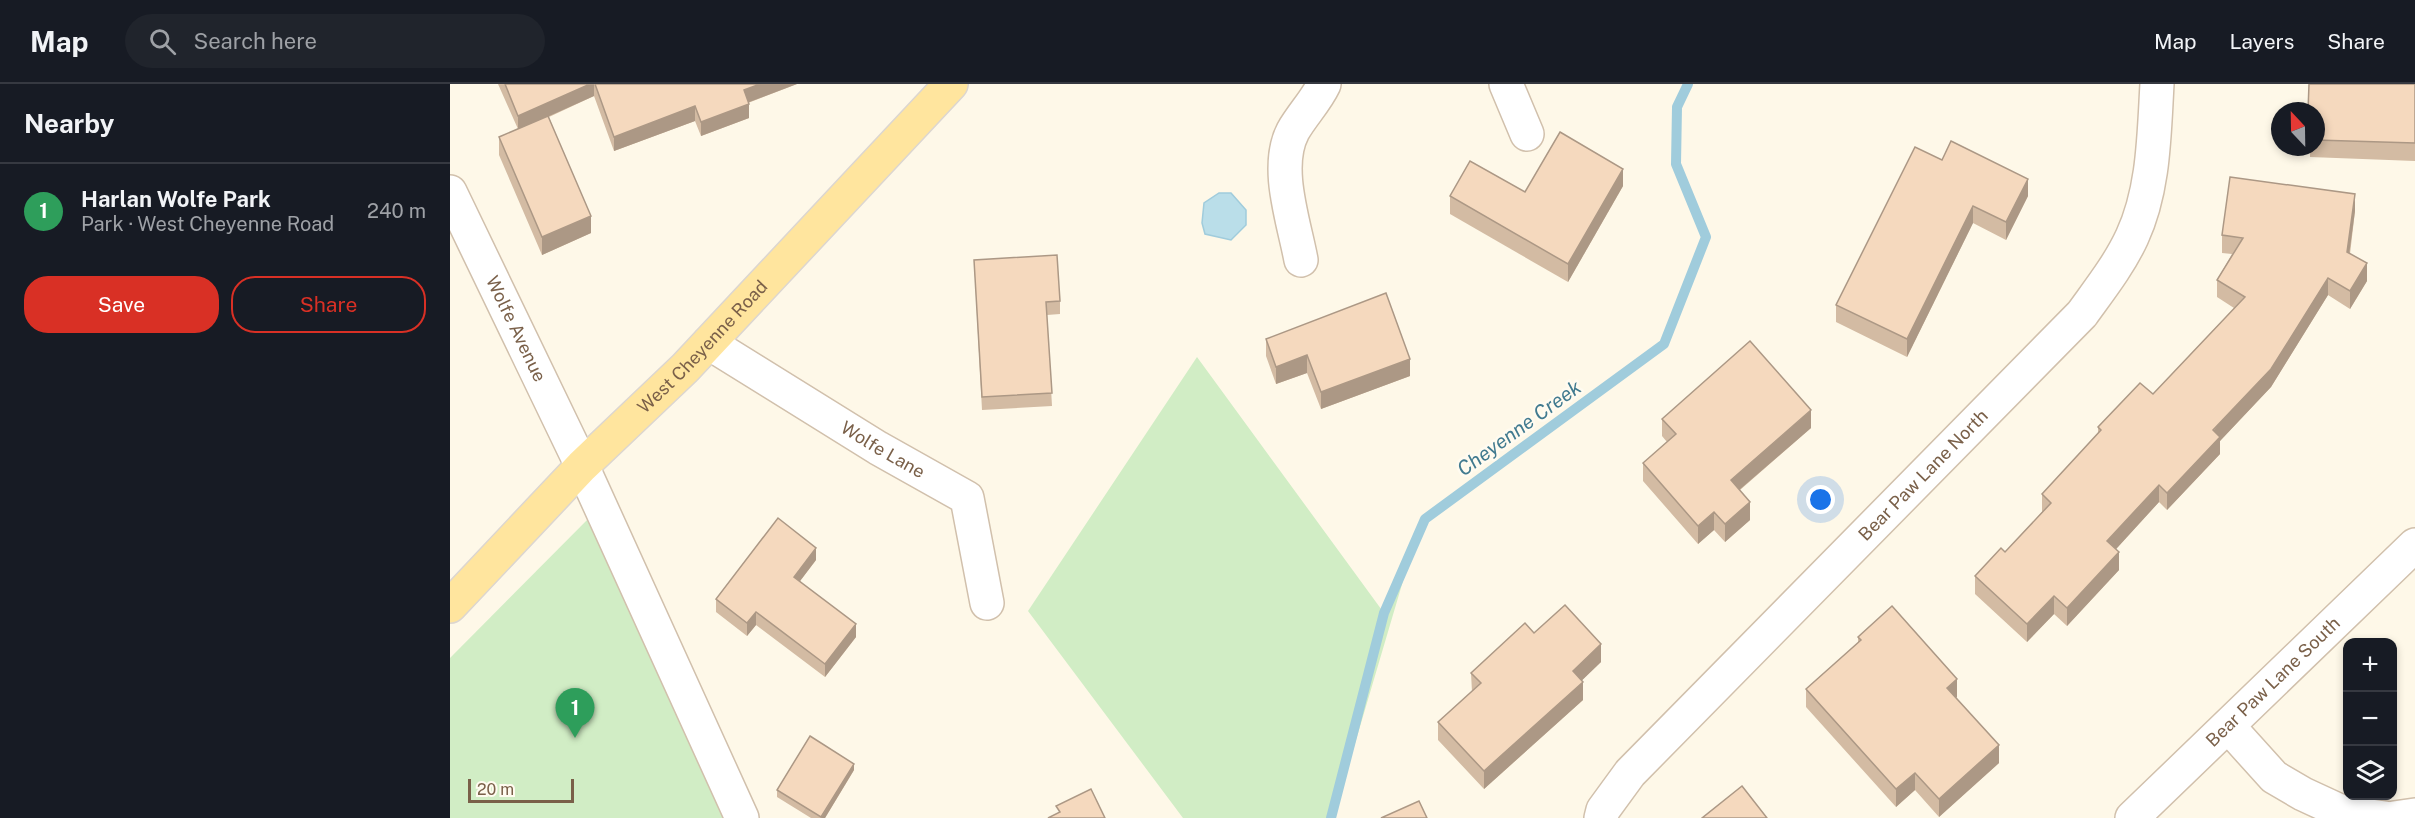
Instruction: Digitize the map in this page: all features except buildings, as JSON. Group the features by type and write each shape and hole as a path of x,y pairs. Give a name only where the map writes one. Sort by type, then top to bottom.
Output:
{"main road":[{"name":"West Cheyenne Road","path":"450,606 582,466 709,343 951,84"}],"street":[{"path":"1301,260 1284,173 1286,150 1293,131 1319,95 1324,84"},
{"path":"1506,84 1527,134"},
{"name":"Bear Paw Lane North","path":"1601,818 1603,810 1630,772 2082,314 2113,271 2133,236 2145,202 2153,153 2157,84"},
{"name":"Wolfe Avenue","path":"450,192 582,466"},
{"name":"Wolfe Lane","path":"709,343 878,448 967,498 987,603"},
{"path":"582,466 742,818"},
{"name":"Bear Paw Lane South","path":"2132,818 2415,545"},
{"path":"2228,726 2274,777 2303,794 2342,812 2385,818"},
{"path":"2394,818 2415,815"}],"green space":[{"path":"1197,357 1384,613 1421,520 1333,818 1183,818 1028,611"},
{"path":"596,511 736,818 450,818 450,658"}],"water":[{"path":"1219,193 1231,193 1246,210 1246,225 1231,240 1205,234 1202,223 1204,203"}],"waterway":[{"name":"Cheyenne Creek","path":"1331,818 1384,613 1425,519 1664,344 1706,237 1676,164 1677,107 1688,84"}],"place":[{"name":"Harlan Wolfe Park","path":"575,738"}]}
